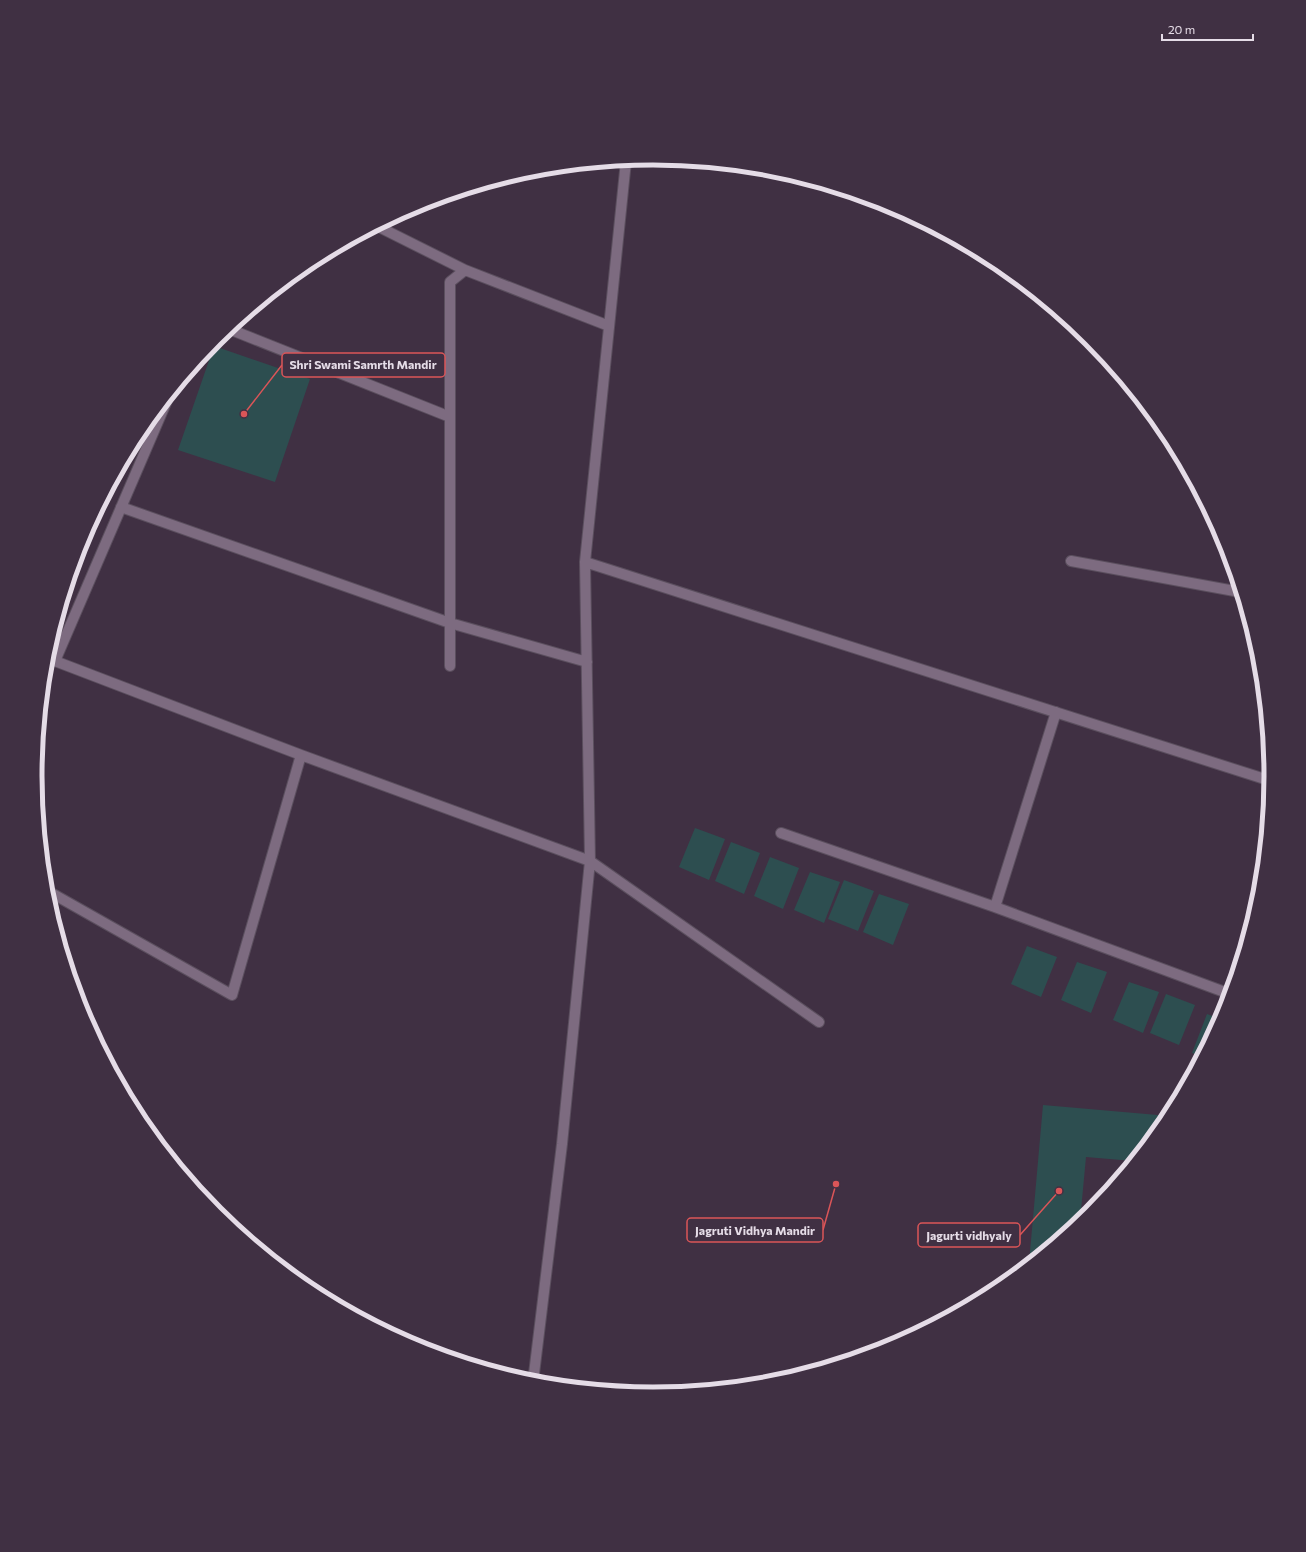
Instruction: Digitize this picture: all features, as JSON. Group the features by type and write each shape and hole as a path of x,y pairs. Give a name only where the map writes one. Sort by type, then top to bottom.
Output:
{"street":[{"path":"534,1375 562,1144 590,862 585,562 626,166"},
{"path":"382,228 465,270 609,326"},
{"path":"450,666 450,282 465,270"},
{"path":"235,331 450,417"},
{"path":"56,650 122,507 162,413"},
{"path":"122,507 450,623 587,662"},
{"path":"1071,561 1235,591"},
{"path":"585,562 1264,779"},
{"path":"53,661 301,755 590,862 819,1022"},
{"path":"995,907 1056,712"},
{"path":"54,894 232,995 301,755"},
{"path":"780,833 995,907 1224,992"}],"building":[{"path":"218,347 310,379 275,482 178,450 211,355"},
{"path":"695,828 725,839 709,880 679,867"},
{"path":"731,842 760,853 744,894 715,881"},
{"path":"770,857 799,868 783,909 754,896"},
{"path":"810,872 840,882 824,923 794,910"},
{"path":"844,880 874,891 858,931 828,919"},
{"path":"879,894 909,904 893,945 863,932"},
{"path":"1027,946 1057,957 1041,997 1011,984"},
{"path":"1077,962 1107,972 1091,1013 1061,1000"},
{"path":"1129,982 1159,992 1143,1033 1113,1020"},
{"path":"1166,994 1195,1005 1179,1045 1150,1033"},
{"path":"1207,1014 1214,1017 1197,1055 1192,1053"},
{"path":"1043,1105 1161,1115 1127,1161 1086,1157 1081,1212 1030,1257"}],"place":[{"name":"Shri Swami Samrth Mandir","path":"244,414"},
{"name":"Jagruti Vidhya Mandir","path":"836,1184"},
{"name":"Jagurti vidhyaly","path":"1059,1191"}]}
